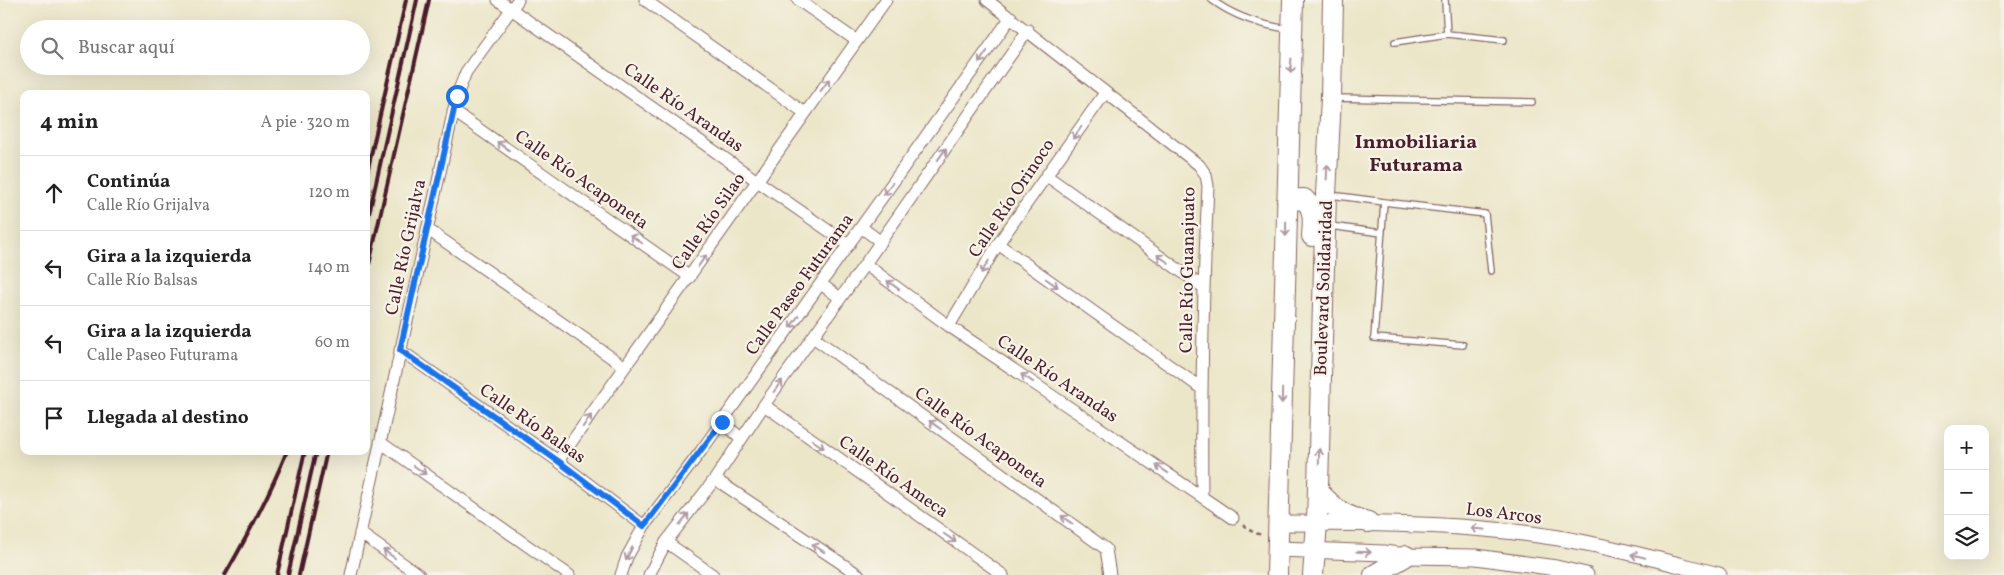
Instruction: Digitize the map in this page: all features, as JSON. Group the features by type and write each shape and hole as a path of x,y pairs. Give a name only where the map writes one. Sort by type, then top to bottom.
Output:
{"highway":[{"path":"1277,575 1293,0"},
{"name":"Boulevard Solidaridad","path":"1313,575 1317,523 1326,194 1332,98 1333,0"},
{"path":"1287,200 1304,199 1310,205 1313,213 1313,321 1321,360"},
{"path":"1318,491 1332,505 1349,517 1368,522"},
{"path":"1374,575 1406,556"}],"main road":[{"name":"Los Arcos","path":"1279,536 1317,523 1368,522 1440,525 1576,542 1719,575"},
{"path":"1279,536 1316,551 1406,556 1476,557 1556,568 1586,575"}],"street":[{"name":"Calle Río Arandas","path":"498,0 514,4 849,245"},
{"path":"645,0 805,113"},
{"path":"798,0 857,41"},
{"name":"Calle Río Silao","path":"558,461 886,0"},
{"name":"Calle Río Guanajuato","path":"987,0 1028,30 1105,93 1199,165 1206,175 1208,186 1201,388 1202,496"},
{"name":"Calle Río Grijalva","path":"351,575 460,85 466,72 514,4"},
{"name":"Calle Paseo Futurama","path":"622,575 627,557 644,526 722,422 1011,17"},
{"path":"649,575 666,542 716,479 741,438 881,242 1028,30"},
{"name":"Calle Río Orinoco","path":"949,326 998,244 1105,93"},
{"name":"Calle Río Acaponeta","path":"453,111 690,277"},
{"path":"1047,176 1203,287"},
{"path":"861,227 881,242"},
{"path":"427,228 625,367"},
{"path":"998,244 1201,388"},
{"name":"Calle Río Arandas","path":"865,264 949,326 1233,518"},
{"path":"821,284 840,298"},
{"name":"Calle Río Acaponeta","path":"814,337 1106,549 1110,575"},
{"name":"Calle Río Balsas","path":"400,350 558,461 644,526"},
{"name":"Calle Río Ameca","path":"764,405 1003,575"},
{"path":"722,422 741,438"},
{"path":"380,442 569,575"},
{"path":"716,479 859,575"},
{"path":"360,533 419,575"},
{"path":"666,542 713,575"}],"lane":[{"path":"1212,0 1227,11 1265,26 1292,30"},
{"path":"1445,0 1447,34"},
{"path":"1395,42 1447,34 1504,40"},
{"path":"1332,98 1532,102"},
{"path":"1326,194 1485,214 1491,271"},
{"path":"1384,202 1374,338 1463,345"},
{"path":"1325,225 1382,233"}],"path":[{"path":"1233,518 1254,533 1279,536"}],"railway":[{"path":"370,159 406,0"},
{"path":"370,209 417,0"},
{"path":"370,260 429,0"},
{"path":"225,575 258,514 285,455"},
{"path":"277,575 304,455"},
{"path":"288,575 315,455"},
{"path":"299,575 326,455"}],"district":[{"name":"Inmobiliaria Futurama","path":"1416,152"}],"route":[{"path":"457,96 400,350 558,461 644,526 722,422"}]}
